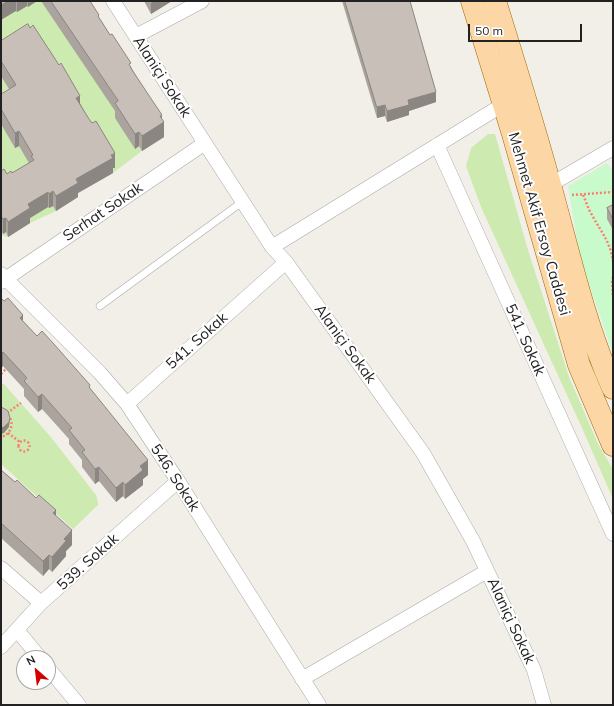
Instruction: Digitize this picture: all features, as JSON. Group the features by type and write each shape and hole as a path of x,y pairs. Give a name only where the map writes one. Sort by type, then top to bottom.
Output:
{"main road":[{"name":"Mehmet Akif Ersoy Caddesi","path":"472,1 504,104 579,365 613,445"},
{"name":"Mehmet Akif Ersoy Caddesi","path":"495,1 550,185 576,281 600,358 613,388"}],"street":[{"name":"Alaniçi Sokak","path":"113,1 272,247 286,262 423,453 473,541 534,670 544,705"},
{"path":"136,36 202,1"},
{"path":"272,247 504,104"},
{"name":"Serhat Sokak","path":"2,278 205,143"},
{"name":"541. Sokak","path":"437,145 613,534"},
{"path":"550,185 613,148"},
{"name":"541. Sokak","path":"127,404 286,262"},
{"name":"546. Sokak","path":"2,278 100,373 127,404 178,481 319,705"},
{"name":"539. Sokak","path":"1,647 41,603 178,481"},
{"path":"1,568 41,603"},
{"path":"302,679 487,571"},
{"path":"16,630 33,650"},
{"path":"56,678 79,705"}],"lane":[{"path":"100,306 242,202"}],"path":[{"path":"570,196 613,192"},
{"path":"583,194 592,216 611,249 613,261"},
{"path":"613,277 613,296"},
{"path":"1,374 12,363"},
{"path":"7,413 21,403"},
{"path":"1,411 7,413 12,423 12,427 8,433 1,437"},
{"path":"8,433 20,442"},
{"path":"25,440 28,442 28,449 25,451 20,450 18,445 20,442 25,440"}],"green space":[{"path":"37,1 80,1 164,137 142,151 113,173 111,169 114,168 14,84 3,92 77,191 78,197 56,211 30,223 8,237 1,234 1,20 4,18 1,14 27,6 28,7"},
{"path":"488,134 495,134 528,250 569,377 599,446 613,469 613,499 481,207 466,166 471,148"},
{"path":"607,163 611,169 613,169 613,354 580,257 568,186"},
{"path":"1,384 4,384 50,436 96,495 98,505 73,529 1,464"}],"building":[{"path":"1,1 8,1 1,5"},
{"path":"51,1 90,1 110,35 112,34 131,63 129,64 132,70 162,115 160,116 164,122 142,136 139,132 135,134 115,103 118,101"},
{"path":"345,1 410,1 436,92 408,100 409,105 387,111 385,105 377,107"},
{"path":"28,24 30,28 33,25 59,65 61,63 80,96 76,98 92,123 96,121 115,153 111,155 113,158 76,179 78,183 56,196 53,191 49,194 48,192 28,204 30,208 8,222 6,218 3,219 1,216 1,171 4,169 7,174 11,171 12,173 34,160 31,156 33,155 19,131 15,133 1,109 1,94 16,85 1,61 1,41"},
{"path":"613,205 613,219 607,208"},
{"path":"1,298 4,301 8,298 23,315 20,318 37,336 42,331 53,343 90,385 89,387 148,460 140,466 143,470 125,485 123,482 116,488 99,467 95,469 82,452 85,450 69,430 72,428 42,394 38,397 24,381 27,378 3,352 1,354"},
{"path":"1,407 8,411 10,418 9,422 1,428"},
{"path":"1,470 15,482 17,480 36,498 39,495 56,510 53,513 72,530 64,539 66,541 52,557 49,555 43,561 1,523"}]}
